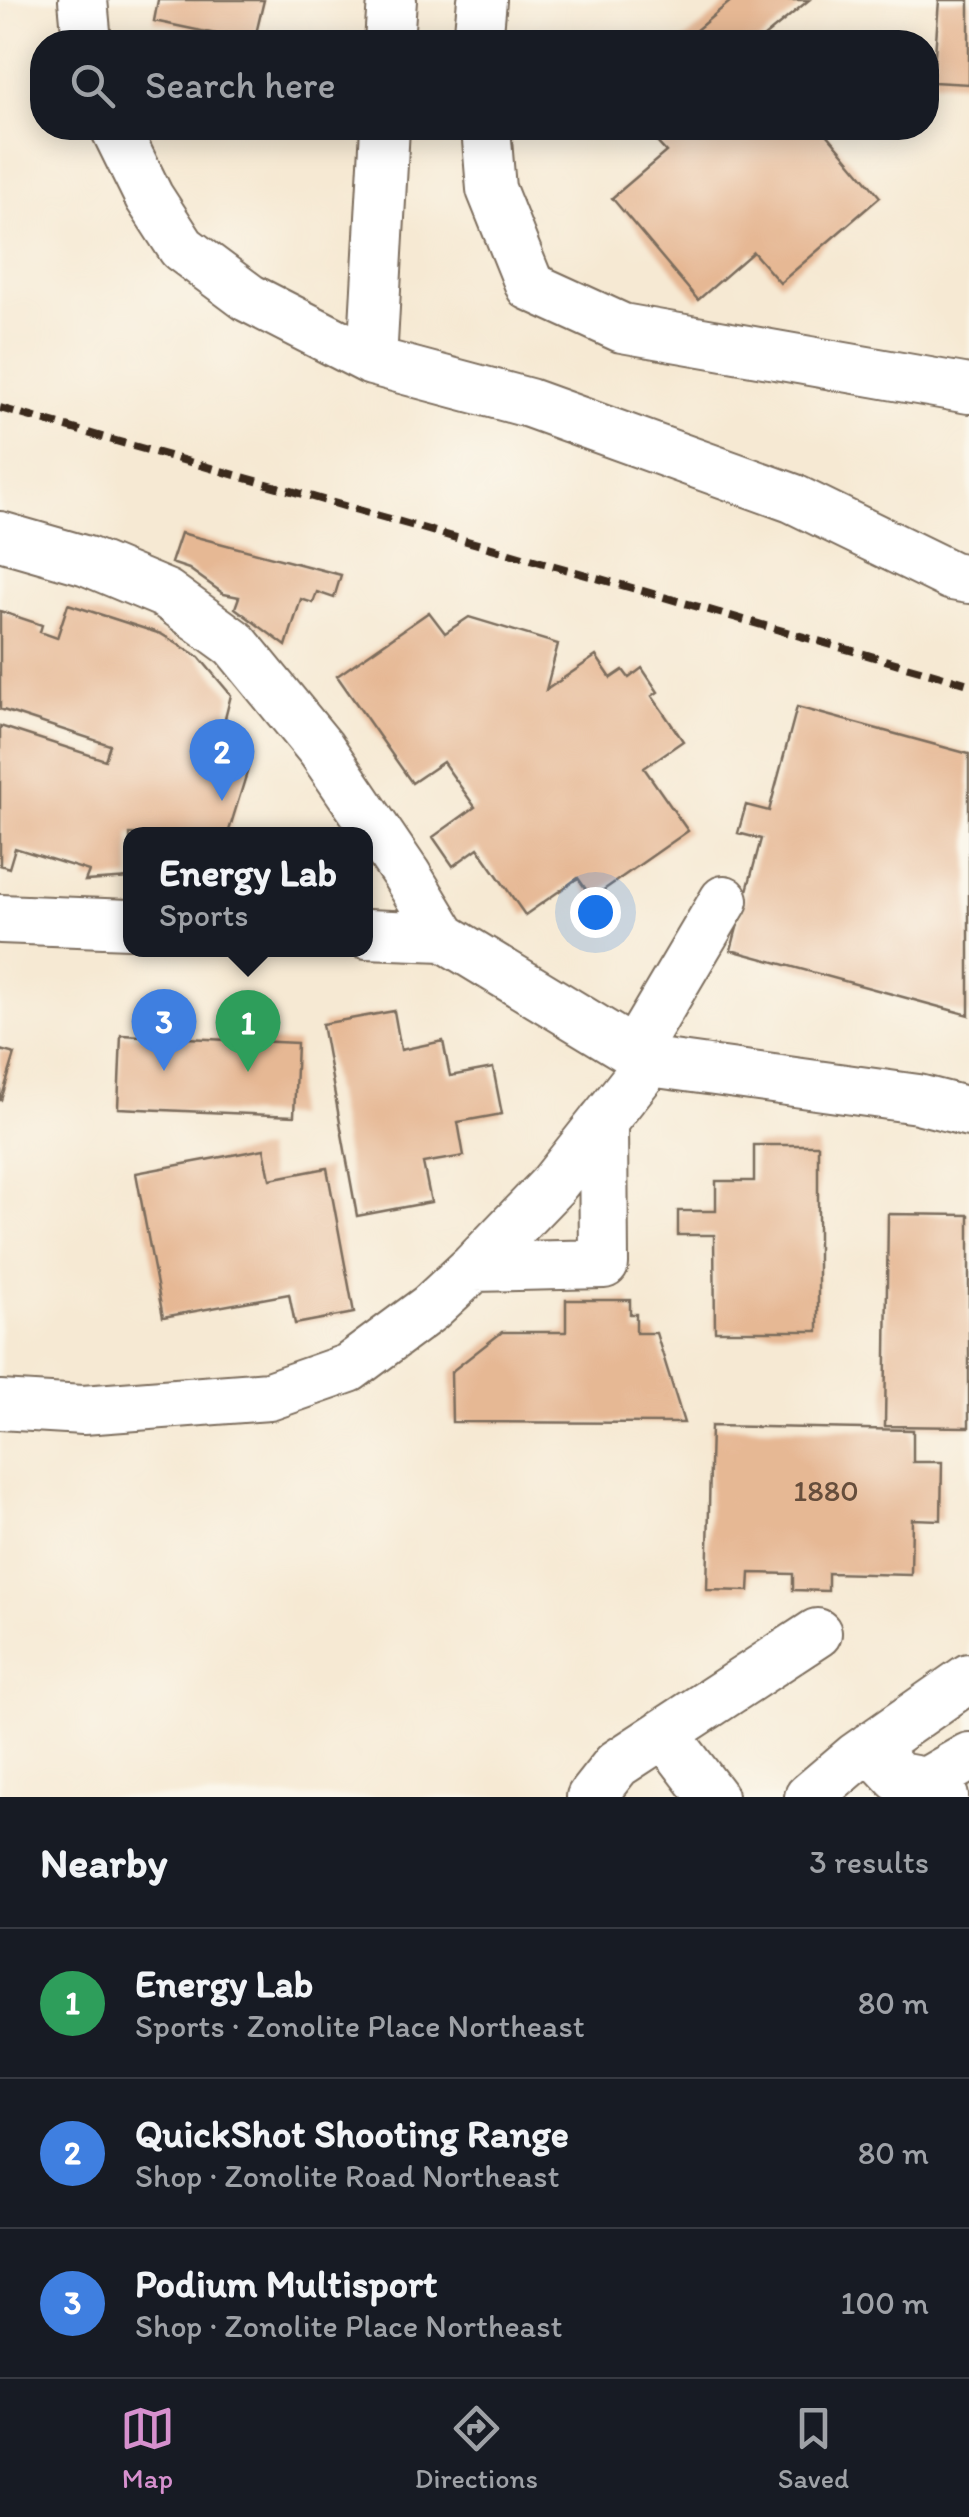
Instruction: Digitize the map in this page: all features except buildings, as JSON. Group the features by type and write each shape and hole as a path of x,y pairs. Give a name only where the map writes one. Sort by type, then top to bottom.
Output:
{"street":[{"path":"84,0 86,30"},
{"path":"391,30 392,0"},
{"path":"479,30 482,0"},
{"path":"120,140 149,197 182,248 249,298 372,361 530,404 792,498 952,576 969,579"},
{"path":"372,361 384,140"},
{"path":"487,140 491,189 530,286 622,328 969,388"},
{"path":"0,536 87,561 166,594 235,644 321,748 444,937 642,1057 918,1099 969,1112"},
{"path":"0,1405 83,1410 269,1396 349,1368 430,1308 552,1186 603,1121 642,1057 724,900"},
{"path":"0,919 123,924"},
{"path":"373,934 444,937"},
{"path":"474,1267 604,1264 603,1121"},
{"path":"591,1797 617,1764 817,1633"},
{"path":"908,1780 969,1678"},
{"path":"664,1733 713,1797"},
{"path":"809,1797 908,1780 969,1757"}],"railway":[{"path":"0,408 969,684"}],"place":[{"name":"QuickShot Shooting Range","path":"222,801"},
{"name":"Podium Multisport","path":"164,1071"},
{"name":"Energy Lab","path":"248,1072"}]}
